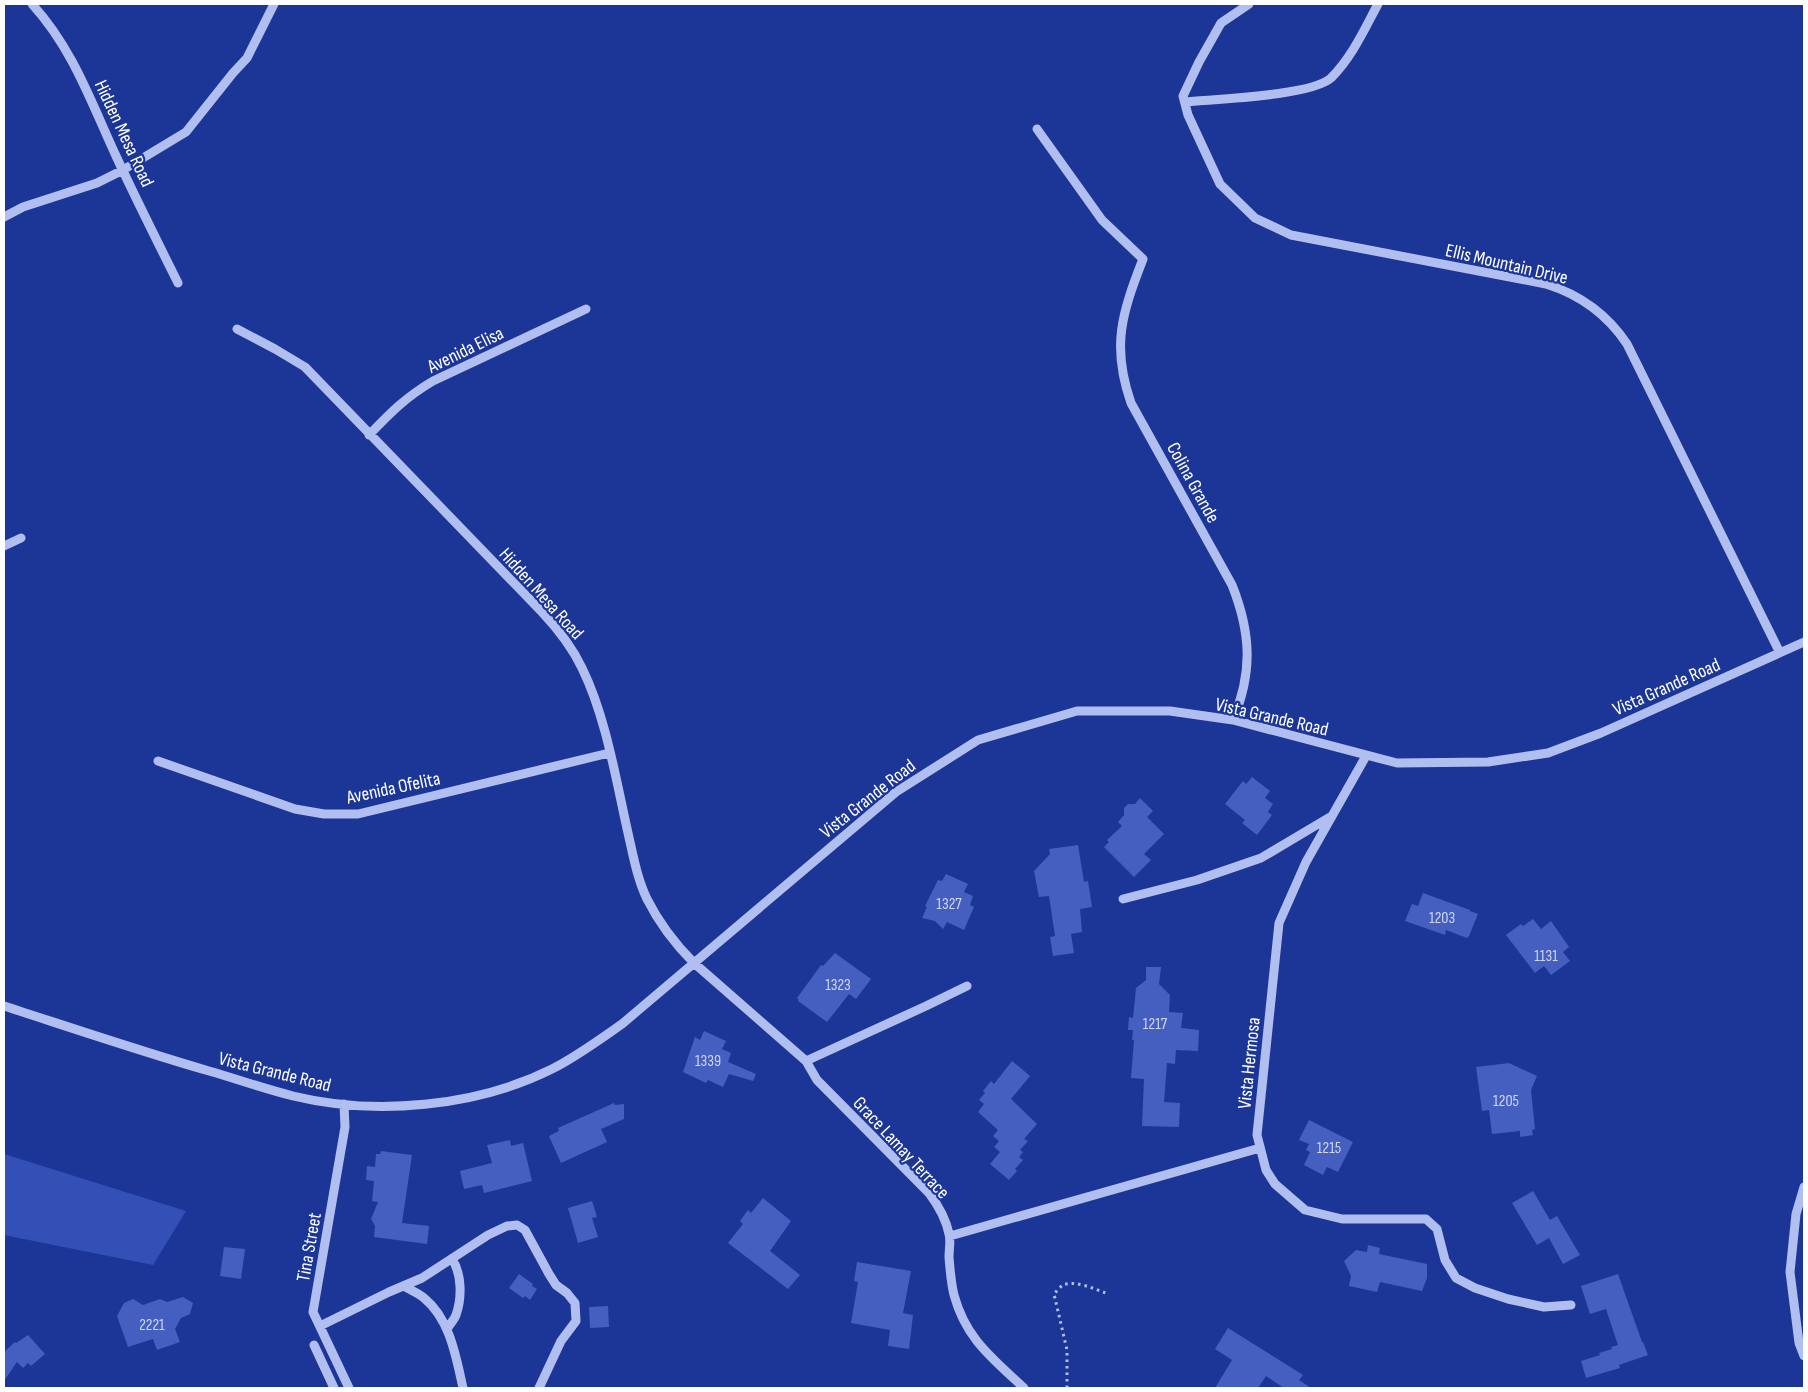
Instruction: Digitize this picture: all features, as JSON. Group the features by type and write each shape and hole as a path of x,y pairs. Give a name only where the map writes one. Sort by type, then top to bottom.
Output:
{"street":[{"name":"Hidden Mesa Road","path":"32,4 49,22 77,68 123,170 178,283"},
{"path":"4,217 23,207 97,183 123,170 186,132 233,73 248,58 274,4"},
{"path":"1250,4 1221,23 1199,62 1184,99 1298,91 1329,79 1351,54 1378,4"},
{"name":"Ellis Mountain Drive","path":"1184,99 1188,115 1220,184 1255,218 1291,235 1546,284 1575,295 1611,322 1626,344 1780,653"},
{"name":"Colina Grande","path":"1037,129 1102,220 1143,259 1124,314 1120,345 1123,376 1132,403 1232,585 1239,603 1244,621 1248,660 1243,691 1232,720"},
{"name":"Avenida Elisa","path":"369,435 395,407 413,393 434,381 586,309"},
{"name":"Hidden Mesa Road","path":"237,329 276,349 305,368 542,612 564,638 578,660 588,683 609,753 638,876 647,898 668,934 694,963"},
{"path":"4,546 21,538"},
{"name":"Vista Grande Road","path":"4,1006 144,1052 294,1096 344,1104 390,1106 455,1100 508,1087 552,1069 600,1040 622,1024 896,792 978,740 1077,711 1170,711 1232,720 1397,763 1488,762 1548,753 1602,733 1804,642"},
{"name":"Avenida Ofelita","path":"158,761 295,808 316,813 338,815 358,814 609,753"},
{"name":"Vista Hermosa","path":"1366,756 1304,866 1279,923 1257,1135 1266,1170 1276,1184 1305,1210 1342,1219 1426,1219 1437,1229 1445,1260 1456,1278 1475,1288 1544,1307 1572,1305"},
{"path":"1123,899 1197,880 1261,858 1332,815"},
{"name":"Grace Lamay Terrace","path":"694,963 806,1061 816,1080 929,1193 942,1213 950,1236 950,1275 954,1294 968,1329 979,1345 1024,1388"},
{"path":"806,1061 967,986"},
{"name":"Tina Street","path":"344,1104 345,1127 313,1312 349,1388"},
{"path":"950,1236 1260,1148"},
{"path":"1804,1187 1796,1214 1790,1272 1799,1343 1804,1356"},
{"path":"320,1326 422,1278 488,1234 507,1226 517,1225 526,1230 556,1285 567,1292 575,1303 576,1321 561,1341 539,1388"},
{"path":"447,1329 456,1315 459,1301 460,1284 458,1268 452,1259"},
{"path":"404,1286 424,1298 436,1310 447,1329 463,1388"},
{"path":"314,1345 334,1388"}],"path":[{"path":"1067,1388 1067,1350 1054,1294 1062,1285 1071,1284 1106,1293"}],"shaded area":[{"path":"4,1154 186,1211 153,1265 4,1235"}],"building":[{"path":"1252,777 1270,791 1265,798 1273,804 1268,812 1272,815 1257,835 1242,823 1245,820 1225,804 1243,781 1246,784"},
{"path":"1140,798 1153,811 1147,817 1164,834 1144,854 1151,860 1134,877 1104,847 1109,842 1107,840 1122,826 1118,822 1124,815 1124,808 1128,804 1135,804"},
{"path":"1078,845 1084,882 1088,881 1092,907 1080,909 1082,932 1071,934 1074,953 1053,956 1050,937 1055,936 1049,896 1039,897 1034,871 1050,854 1049,849"},
{"path":"946,874 968,884 964,892 973,896 970,905 974,907 964,930 947,922 943,929 935,921 922,918 927,907 925,906 938,880 942,881"},
{"path":"1423,893 1478,914 1469,936 1467,938 1446,930 1445,935 1405,921 1412,904 1418,906"},
{"path":"1533,919 1541,929 1551,921 1569,947 1563,952 1570,961 1551,975 1544,966 1535,973 1506,935 1521,924 1523,926"},
{"path":"835,953 871,979 856,999 849,994 827,1022 798,1001 797,998 821,965 823,966"},
{"path":"1146,967 1161,967 1159,984 1170,995 1169,1012 1183,1013 1181,1028 1199,1030 1198,1051 1176,1050 1175,1064 1167,1063 1164,1102 1180,1103 1179,1127 1142,1126 1144,1079 1131,1078 1134,1040 1132,1040 1133,1030 1128,1030 1129,1017 1133,1018 1136,988 1146,980"},
{"path":"704,1031 726,1041 722,1049 731,1053 728,1062 756,1074 753,1081 729,1074 723,1087 708,1080 706,1083 683,1072 695,1037 700,1040"},
{"path":"1012,1061 1030,1076 1011,1099 1037,1124 1024,1139 1028,1141 1020,1150 1023,1152 1019,1157 1023,1160 1009,1180 990,1164 1000,1152 994,1147 999,1141 993,1136 998,1130 978,1112 984,1104 979,1100 985,1093 983,1091 991,1081 994,1084"},
{"path":"1509,1063 1537,1076 1531,1090 1535,1129 1532,1130 1533,1135 1520,1137 1520,1131 1492,1134 1489,1110 1482,1111 1476,1067"},
{"path":"614,1103 615,1105 624,1104 624,1119 601,1129 607,1142 561,1163 549,1136 559,1131 558,1128"},
{"path":"1309,1120 1353,1142 1338,1172 1327,1167 1323,1175 1304,1165 1310,1152 1306,1150 1309,1144 1299,1140"},
{"path":"510,1140 511,1146 523,1143 532,1181 484,1193 482,1185 464,1189 460,1171 492,1163 487,1145"},
{"path":"381,1151 412,1155 402,1223 429,1226 427,1244 374,1237 375,1226 371,1219 378,1202 372,1201 374,1181 366,1180 367,1166 375,1167 376,1154 380,1154"},
{"path":"1533,1191 1550,1220 1557,1216 1580,1255 1563,1264 1549,1238 1537,1245 1512,1203"},
{"path":"763,1198 791,1221 770,1251 800,1275 788,1289 728,1243 743,1224 740,1221 748,1210 751,1213"},
{"path":"592,1201 597,1217 592,1218 598,1237 578,1243 568,1208"},
{"path":"1368,1245 1380,1248 1379,1254 1427,1264 1427,1278 1422,1291 1380,1282 1377,1292 1349,1286 1351,1276 1344,1261 1356,1250 1367,1252"},
{"path":"224,1247 245,1249 241,1279 220,1276"},
{"path":"857,1262 911,1271 903,1313 913,1315 909,1349 888,1346 890,1330 851,1323 858,1282 854,1281"},
{"path":"519,1274 537,1289 530,1300 525,1296 523,1298 509,1288"},
{"path":"1618,1274 1648,1355 1619,1365 1620,1368 1586,1378 1581,1361 1600,1355 1599,1353 1618,1345 1606,1309 1590,1314 1581,1286"},
{"path":"183,1297 193,1303 190,1314 181,1318 175,1329 180,1342 157,1350 153,1339 128,1347 117,1316 124,1303 133,1299 143,1305 160,1299 167,1302"},
{"path":"608,1306 609,1327 590,1328 589,1307"},
{"path":"1228,1328 1303,1375 1299,1380 1311,1388 1284,1388 1266,1376 1258,1388 1215,1388 1232,1360 1215,1349"},
{"path":"28,1335 45,1354 31,1366 28,1363 23,1368 17,1362 4,1381 4,1352 15,1342"}]}
